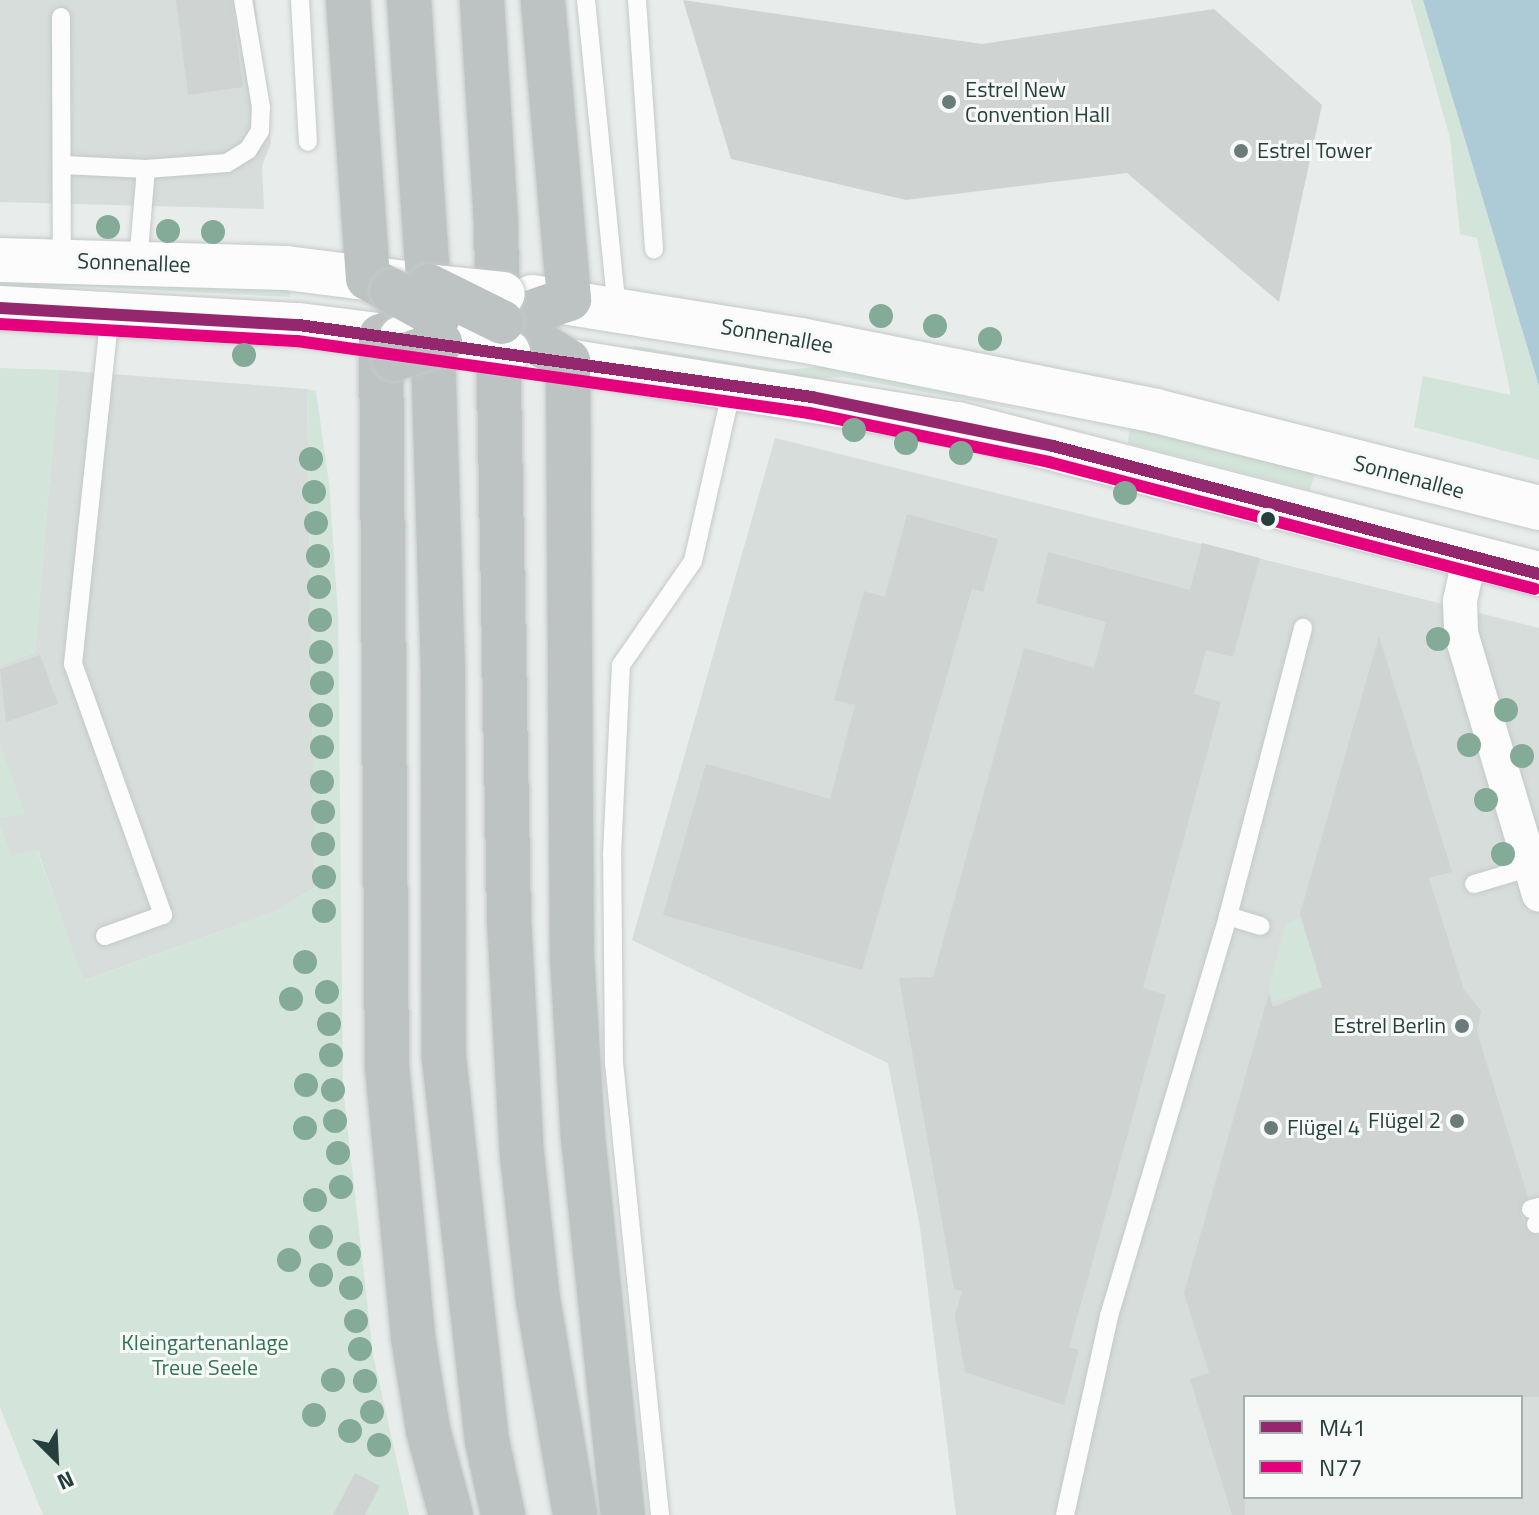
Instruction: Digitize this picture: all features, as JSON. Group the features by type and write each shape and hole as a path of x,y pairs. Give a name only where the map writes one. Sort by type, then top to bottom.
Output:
{"highway":[{"path":"348,0 470,319 573,987 623,1515"},
{"path":"409,0 433,354 443,669 444,1058 487,1441 503,1515"},
{"path":"482,0 496,222 509,918 521,1140 538,1300 575,1515"},
{"path":"451,1515 428,1430 413,1337 387,1066 470,319 543,0"}],"main road":[{"name":"Sonnenallee","path":"0,260 138,262 470,319 733,386 958,424 1309,511 1539,574"},
{"name":"Sonnenallee","path":"0,308 110,314 470,319 617,309 1156,411 1485,497 1539,508"},
{"path":"1470,555 1485,497"}],"street":[{"path":"1470,555 1460,601 1461,633 1535,881"}],"lane":[{"path":"63,165 146,169 227,163 248,150 260,131 243,0"},
{"path":"300,0 308,142"},
{"path":"586,0 617,309"},
{"path":"637,0 654,249"},
{"path":"61,17 62,261"},
{"path":"138,262 146,169"},
{"path":"105,936 163,915 73,664 110,314"},
{"path":"660,1515 614,1064 612,855 621,665 693,561 733,386"},
{"path":"1065,1515 1109,1316 1228,916 1303,628"},
{"path":"1474,884 1535,881"},
{"path":"1228,916 1260,926"}],"shaded area":[{"path":"0,0 255,0 271,143 262,166 264,209 0,202"},
{"path":"59,370 307,389 315,887 277,911 83,981 38,851 11,856 0,825 0,818 24,813 0,745 0,665 35,652"},
{"path":"775,438 1539,628 1539,1515 956,1515 920,1227 888,1063 632,940"}],"green space":[{"path":"1411,0 1423,0 1539,386 1539,460 1414,427 1423,376 1511,395 1477,238 1460,234 1450,138"},
{"path":"0,274 291,284 290,297 70,286 0,291"},
{"path":"634,346 781,370 830,366 1031,412 843,377 793,380 632,355"},
{"path":"0,368 59,370 35,652 0,665"},
{"name":"Kleingartenanlage Treue Seele","path":"307,389 316,391 329,483 338,614 343,1088 373,1355 409,1515 43,1515 0,1407 0,825 11,855 37,850 84,981 277,911 315,887"},
{"path":"1130,425 1315,473 1310,490 1128,443"},
{"path":"0,745 25,813 0,818"},
{"path":"1301,918 1322,987 1272,1002 1268,988 1286,924"}],"water":[{"path":"1423,0 1539,0 1539,386"}],"building":[{"path":"176,0 231,0 243,87 188,95"},
{"name":"Estrel New Convention Hall","path":"683,0 982,44 1214,9 1322,105 1279,302 1127,173 906,200 731,159"},
{"path":"907,514 998,539 983,592 972,589 862,970 663,915 706,764 830,799 855,705 834,700 864,591 885,597"},
{"path":"1202,543 1260,558 1233,657 1206,650 1194,694 1221,702 1143,988 1166,995 1069,1347 1079,1350 1064,1405 965,1372 955,1316 962,1291 954,1289 899,978 933,977 1024,648 1094,668 1106,622 1036,603 1048,552 1190,590"},
{"path":"1379,636 1452,872 1429,878 1464,990 1481,1011 1477,1032 1528,1197 1520,1213 1528,1232 1539,1236 1539,1397 1243,1395 1245,1515 1232,1515 1190,1379 1209,1373 1184,1293 1269,993 1273,1007 1322,987 1300,914"},
{"path":"40,655 58,704 6,722 0,669"},
{"path":"355,1473 380,1486 365,1515 333,1515"}],"transit line":[{"name":"M41","path":"0,308 299,325 812,397 1053,446 1539,574"},
{"name":"N77","path":"0,324 297,341 809,413 1049,462 1535,589"}],"place":[{"name":"Estrel New Convention Hall","path":"949,102"},
{"name":"Estrel Tower","path":"1241,151"},
{"name":"Estrel Berlin","path":"1462,1026"},
{"name":"Flügel 2","path":"1457,1121"},
{"name":"Flügel 4","path":"1271,1128"}]}
